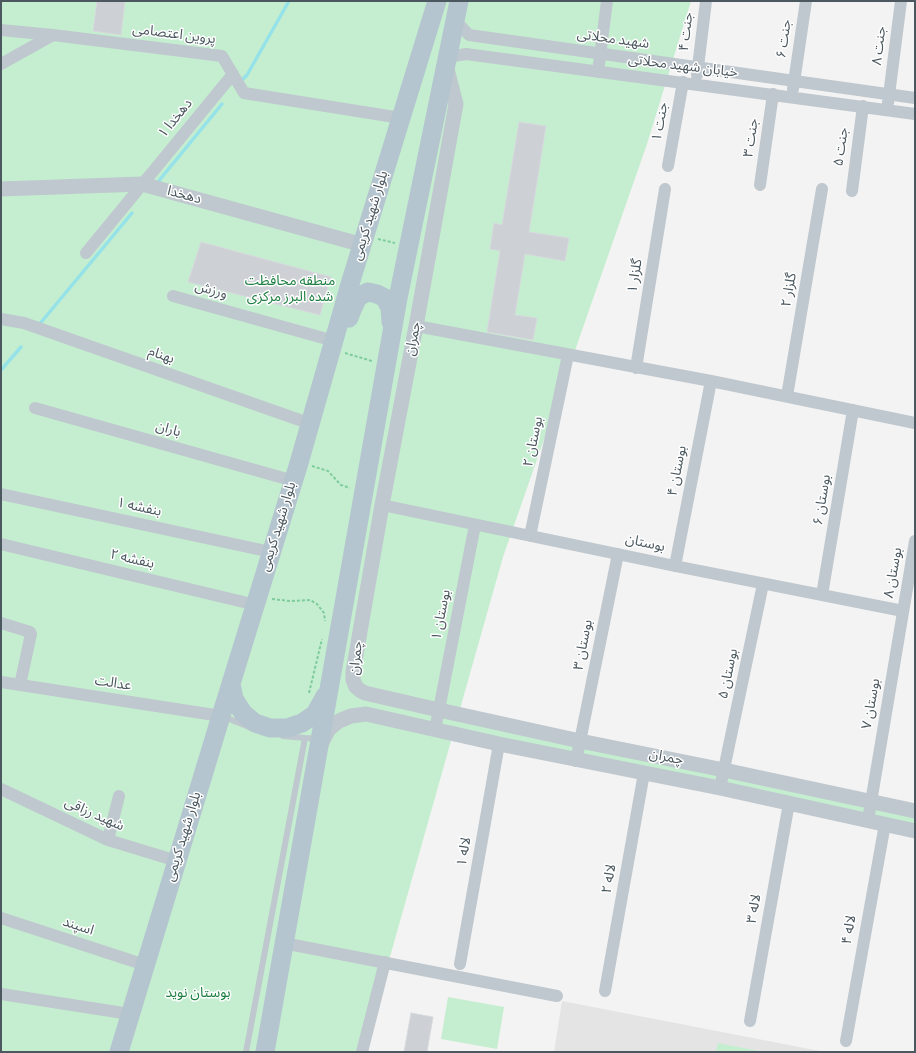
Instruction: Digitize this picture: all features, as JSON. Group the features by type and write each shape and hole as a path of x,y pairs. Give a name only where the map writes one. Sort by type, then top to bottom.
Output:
{"main road":[{"name":"بلوار شهید کریمی","path":"119,1052 294,481 334,341 437,1"},
{"path":"265,1052 315,742 330,685 392,330 459,1"},
{"path":"326,371 339,352 352,310 358,297 368,292 385,298 390,308 392,330"},
{"path":"231,684 234,699 243,713 255,723 270,728 287,728 302,724 315,714 324,701 330,685"}],"street":[{"path":"598,72 607,1"},
{"name":"جنت ۴","path":"696,84 706,1"},
{"name":"جنت ۶","path":"792,97 806,1"},
{"name":"جنت ۸","path":"887,110 902,1"},
{"name":"شهید محلاتی","path":"455,20 469,35 915,98"},
{"path":"1,30 53,35"},
{"name":"پروین اعتصامی","path":"53,35 222,56 244,93 402,118"},
{"path":"1,64 53,35"},
{"path":"541,64 544,46"},
{"name":"خیابان شهید محلاتی","path":"447,61 466,54 915,114"},
{"name":"چمران","path":"447,61 456,104 382,505 353,672 354,682 358,689 365,693 580,741 915,811"},
{"name":"دهخدا ۱","path":"86,253 233,74"},
{"name":"جنت ۱","path":"668,166 683,82"},
{"name":"جنت ۳","path":"760,185 773,94"},
{"name":"جنت ۵","path":"852,191 863,106"},
{"name":"دهخدا","path":"1,189 142,184 363,245"},
{"name":"گلزار ۱","path":"636,368 665,189"},
{"name":"گلزار ۲","path":"787,396 822,189"},
{"name":"ورزش","path":"173,296 334,341"},
{"name":"بهنام","path":"1,319 24,323 311,424"},
{"path":"416,326 711,381 915,423"},
{"name":"بوستان ۲","path":"530,536 568,355"},
{"name":"بوستان ۴","path":"675,566 711,381"},
{"name":"باران","path":"35,408 294,481"},
{"name":"بوستان ۶","path":"822,595 853,410"},
{"name":"بنفشه ۱","path":"1,494 271,552"},
{"name":"بوستان","path":"382,505 763,584 902,611"},
{"name":"بوستان ۱","path":"435,730 475,525"},
{"name":"بوستان ۸","path":"902,611 915,541"},
{"name":"بنفشه ۲","path":"1,544 257,600"},
{"name":"بوستان ۳","path":"576,761 618,554"},
{"name":"بوستان ۵","path":"720,788 763,584"},
{"name":"بوستان ۷","path":"868,820 902,611"},
{"path":"1,623 30,632 31,634 20,685"},
{"name":"عدالت","path":"1,682 221,716"},
{"name":"چمران","path":"315,742 325,735 329,729 346,717 366,714 576,761 720,788 915,831"},
{"name":"لاله ۱","path":"460,964 499,744"},
{"name":"لاله ۲","path":"605,991 644,773"},
{"name":"شهید رزاقی","path":"1,789 108,840 177,862"},
{"path":"108,840 119,796"},
{"name":"لاله ۳","path":"750,1021 789,803"},
{"name":"لاله ۴","path":"846,1041 884,824"},
{"name":"اسپند","path":"1,918 145,965"},
{"path":"283,943 557,996"},
{"path":"362,1052 385,962"},
{"path":"1,994 130,1014"}],"lane":[{"path":"221,716 259,732"},
{"path":"246,1052 315,742 266,734"}],"path":[{"path":"299,463 328,471 341,485 364,490"},
{"path":"257,600 310,600 317,604 324,613 325,623"},
{"path":"309,694 323,635"}],"shaded area":[{"path":"562,1001 825,1052 554,1052"}],"green space":[{"name":"منطقه محافظت شده البرز مرکزی","path":"1,1 691,1 647,144 503,557 458,716 579,742 576,760 453,734 363,1052 1,1052"},
{"path":"581,743 722,771 719,787 578,760"},
{"path":"725,771 870,802 867,819 721,788"},
{"path":"871,803 915,812 915,829 869,819"},
{"path":"448,997 504,1007 497,1049 441,1039"},
{"path":"718,1043 764,1052 716,1051"}],"building":[{"path":"97,1 125,1 121,35 93,31"},
{"path":"519,122 546,126 529,232 569,238 565,261 525,254 515,315 537,318 533,340 487,332 500,251 490,249 494,223 502,225"},
{"path":"201,242 331,277 320,315 188,282"},
{"path":"411,1013 433,1017 427,1052 404,1052"}],"waterway":[{"path":"242,80 247,75 289,1"},
{"path":"157,183 222,104"},
{"path":"38,326 132,213"},
{"path":"1,370 21,347"}],"park label":[{"name":"بوستان نوید","path":"198,994"}]}
